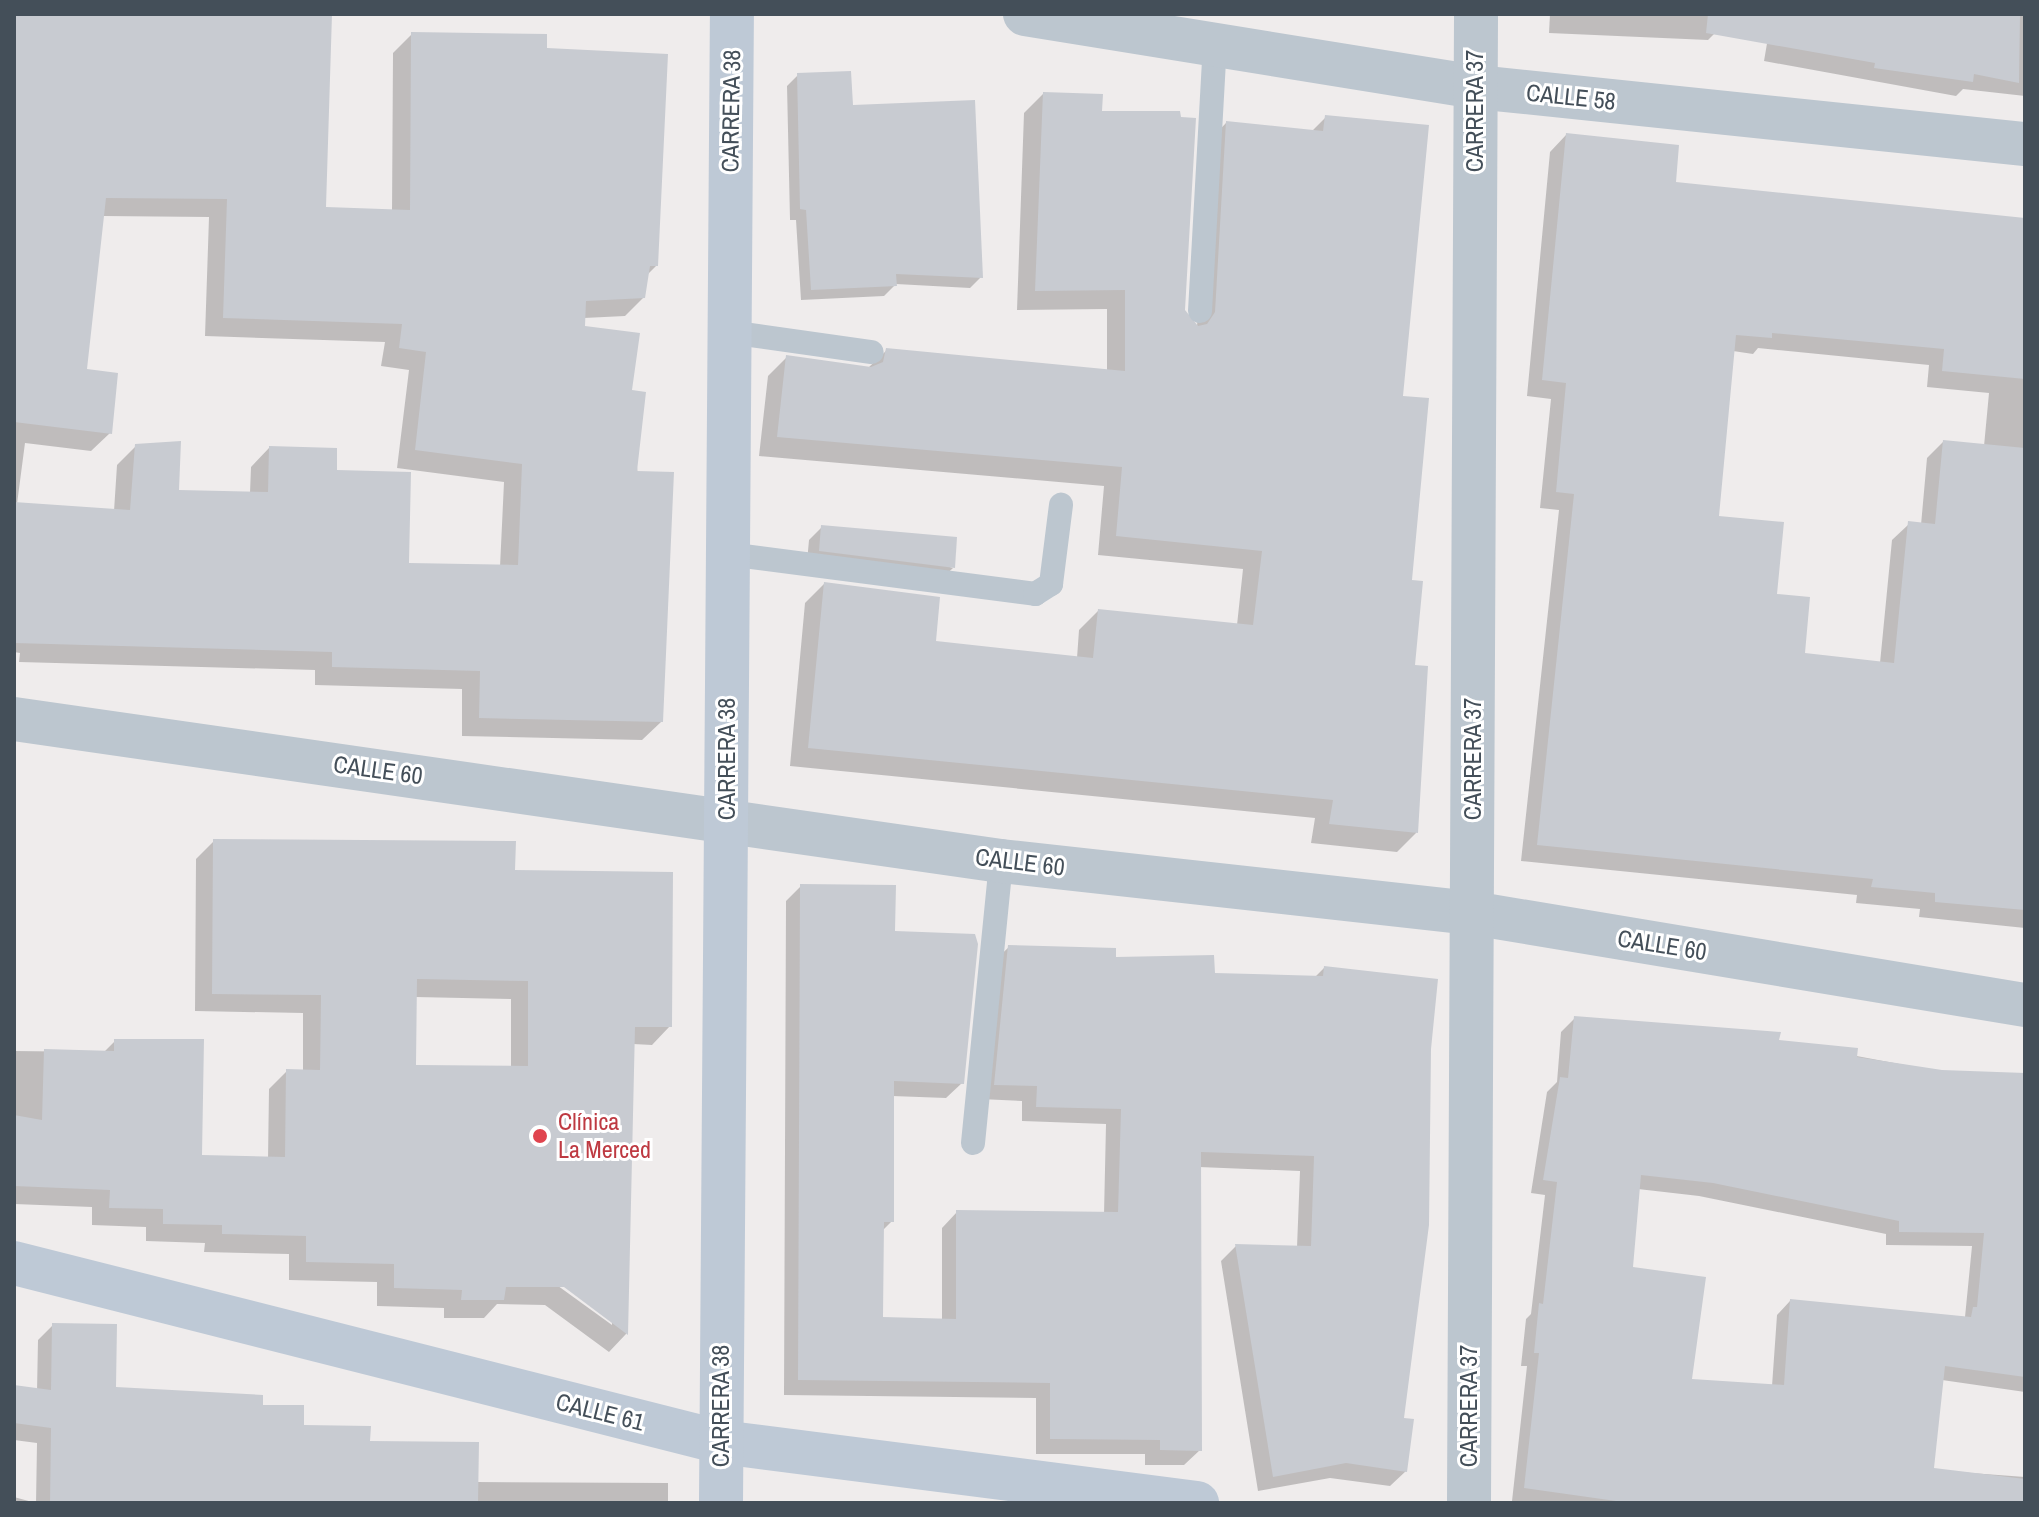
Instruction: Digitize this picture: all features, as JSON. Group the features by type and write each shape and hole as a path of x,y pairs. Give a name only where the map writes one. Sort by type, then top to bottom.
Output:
{"main road":[{"name":"CARRERA 38","path":"721,1503 732,14"},
{"name":"CALLE 61","path":"14,1263 721,1442 1197,1503"}],"street":[{"name":"CALLE 58","path":"1025,14 1215,42 1476,87 2025,144"},
{"name":"CARRERA 37","path":"1469,1503 1476,14"},
{"name":"CALLE 60","path":"14,719 726,818 1001,861 1472,913 2025,1005"}],"lane":[{"path":"1200,311 1215,42"},
{"path":"729,332 872,352"},
{"path":"728,554 1035,594 1051,584 1061,505"},
{"path":"973,1143 1001,861"}],"building":[{"path":"14,14 332,14 326,207 410,210 411,32 547,34 547,48 668,54 658,266 650,266 645,298 586,301 585,326 640,333 632,390 646,392 637,471 674,472 663,722 479,718 480,671 332,667 332,652 14,643 14,502 130,510 135,444 181,441 179,490 268,492 269,446 337,448 337,470 411,472 409,563 518,565 522,464 415,450 426,352 399,348 402,324 223,318 227,199 106,198 87,369 118,373 112,434 14,422"},
{"path":"1708,14 2020,14 2019,83 1974,74 1973,82 1874,68 1875,63 1706,33"},
{"path":"851,71 853,105 975,100 983,278 896,274 897,286 811,290 806,210 800,209 797,73"},
{"path":"1043,92 1103,94 1102,111 1180,111 1181,117 1196,118 1185,310 1198,326 1207,324 1215,312 1226,121 1323,131 1325,115 1429,125 1403,396 1429,398 1412,580 1423,581 1415,665 1428,666 1418,833 1329,824 1333,800 808,748 824,582 940,597 936,641 1093,658 1098,609 1253,625 1262,551 1116,536 1122,467 777,437 786,355 871,367 883,362 886,348 1125,371 1125,290 1035,291"},
{"path":"1566,133 1679,145 1676,182 2025,218 2025,379 1942,371 1944,349 1772,333 1772,338 1736,335 1719,516 1784,522 1777,594 1810,597 1805,653 1894,663 1908,521 1935,524 1943,440 2025,448 2025,910 1935,902 1935,893 1871,887 1873,879 1537,845 1574,494 1556,492 1566,383 1542,380"},
{"path":"821,525 957,537 955,568 819,551"},
{"path":"213,839 516,841 515,870 673,872 672,1027 635,1027 628,1335 564,1287 506,1287 504,1300 461,1300 462,1290 394,1288 394,1264 306,1262 306,1236 222,1234 222,1225 163,1224 163,1209 109,1208 110,1190 14,1186 14,1115 42,1120 44,1049 114,1051 114,1039 204,1039 202,1155 285,1157 286,1069 320,1070 321,995 212,994","holes":["417,979 528,981 528,1066 416,1065"]},
{"path":"800,884 896,885 895,931 975,934 978,944 964,1084 894,1081 894,1222 884,1222 883,1317 956,1319 956,1210 1118,1212 1121,1109 1036,1107 1037,1086 994,1085 1008,945 1116,948 1116,957 1214,955 1215,973 1323,976 1324,966 1438,979 1431,1049 1429,1225 1404,1418 1414,1419 1407,1472 1346,1463 1273,1477 1235,1244 1311,1246 1314,1156 1201,1152 1202,1451 1160,1450 1160,1440 1050,1439 1050,1383 798,1380"},
{"path":"1574,1016 1781,1032 1779,1040 1858,1048 1857,1057 1942,1070 2025,1073 2025,1377 1945,1366 1934,1468 2025,1479 2025,1503 1630,1503 1524,1488 1539,1353 1534,1353 1539,1303 1543,1304 1557,1182 1543,1180 1560,1077 1568,1078","holes":["1641,1175 1713,1183 1899,1221 1899,1232 1984,1233 1977,1307 1973,1307 1971,1317 1790,1299 1784,1385 1692,1379 1706,1277 1633,1267"]},
{"path":"52,1323 117,1324 116,1387 263,1395 263,1405 304,1405 304,1425 371,1426 370,1441 479,1442 478,1503 50,1503 51,1428 14,1423 14,1385 51,1390"}],"place":[{"name":"Clínica La Merced","path":"540,1136"}]}
